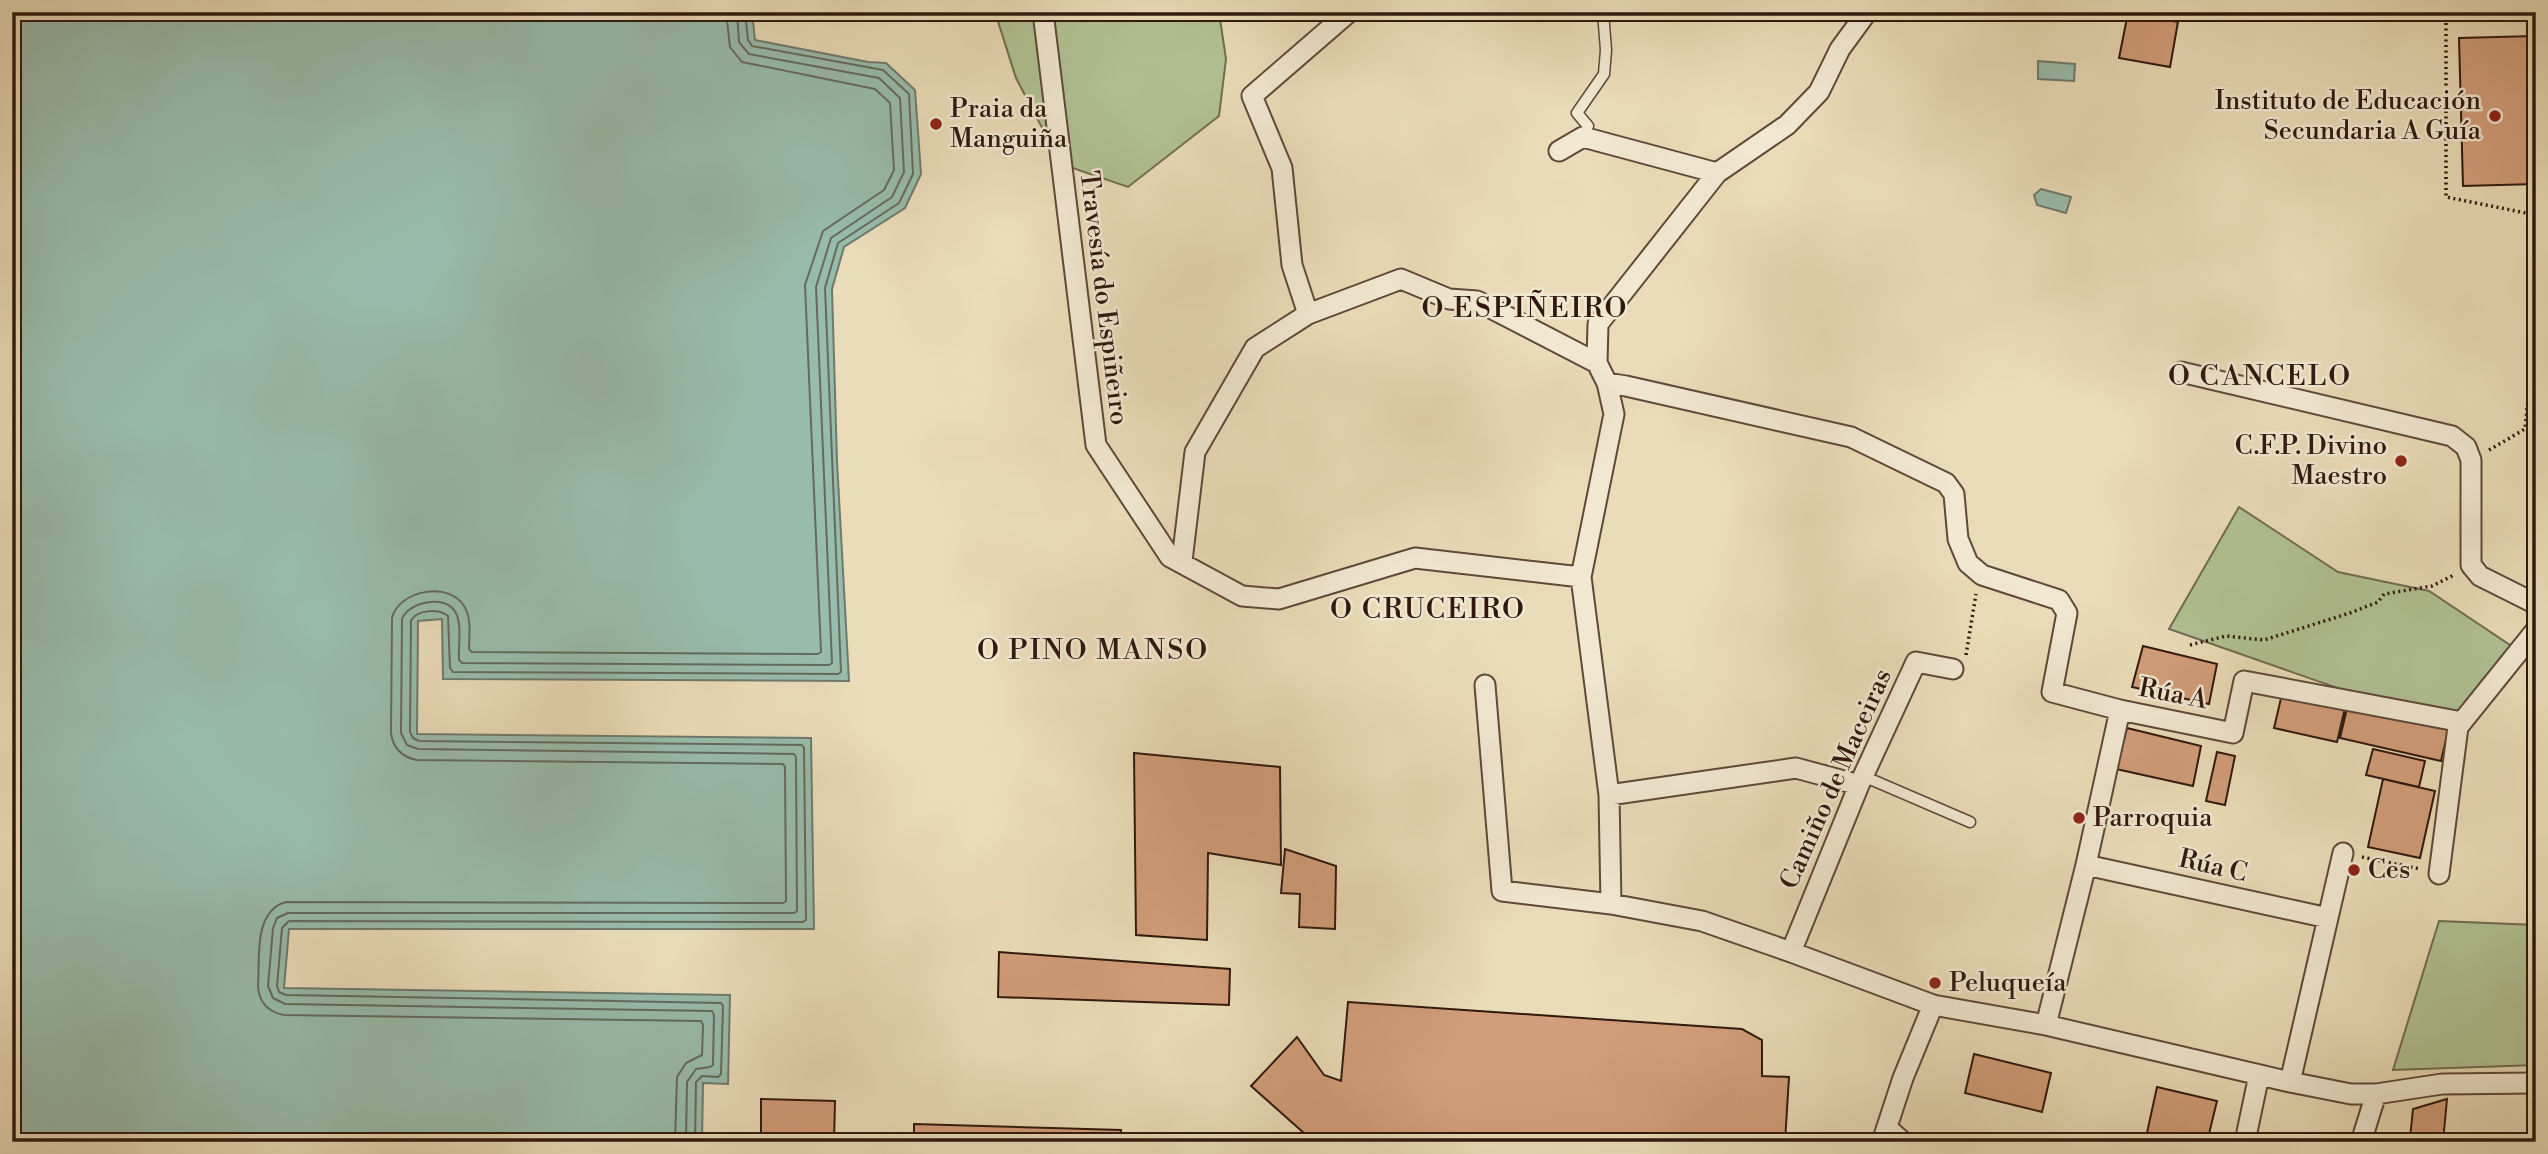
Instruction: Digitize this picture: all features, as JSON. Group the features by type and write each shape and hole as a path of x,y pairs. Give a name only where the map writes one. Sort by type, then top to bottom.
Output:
{"street":[{"name":"Travesía do Espiñeiro","path":"1043,12 1096,445 1170,556 1242,596 1279,599 1415,558 1581,578"},
{"path":"1308,314 1292,265 1282,168 1252,96 1349,12"},
{"path":"1611,904 1609,795 1581,578 1614,414 1607,383 1597,363 1598,324 1717,173 1787,125 1819,92 1840,48 1867,12"},
{"path":"1559,151 1583,137 1717,173"},
{"path":"1182,561 1195,452 1255,348 1308,314 1401,279 1449,299 1477,301 1597,363"},
{"path":"2181,372 2452,436 2466,447 2470,460 2470,565 2480,576 2536,604"},
{"path":"1607,383 1851,437 1946,483 1954,494 1958,539 1975,569"},
{"name":"Rúa A","path":"1975,569 2059,600 2067,613 2052,692 2120,710 2233,733 2244,681 2462,722"},
{"path":"2439,874 2458,727 2536,630"},
{"name":"Camiño de Maceiras","path":"1791,952 1861,781 1916,662 1953,669"},
{"path":"1485,685 1502,891 1611,904 1702,921 1933,1005 2046,1025 2351,1094 2376,1094 2442,1084 2536,1083"},
{"path":"2046,1025 2086,865 2120,710"},
{"path":"1609,795 1796,768 1861,781"},
{"path":"2290,1082 2343,853"},
{"name":"Rúa C","path":"2086,865 2328,919"},
{"path":"1903,1142 1884,1135 1903,1078 1933,1005"},
{"path":"2247,1132 2259,1075"},
{"path":"2361,1142 2376,1094"}],"lane":[{"path":"1583,137 1588,126 1577,113 1604,74 1606,50 1603,12"},
{"path":"1861,781 1970,822"}],"path":[{"path":"2446,12 2446,197 2536,215"},
{"path":"2470,460 2525,429 2536,319"},
{"path":"2190,645 2226,636 2264,640 2359,610 2378,602 2384,594 2432,586 2470,565"},
{"path":"1953,669 1966,659 1976,590 1975,569"},
{"path":"2343,853 2439,874"}],"shaded area":[{"path":"995,12 1219,12 1226,59 1219,116 1128,187 1061,164 1016,78"},
{"path":"2239,507 2338,572 2429,591 2513,647 2449,727 2169,629"},
{"path":"2439,921 2536,925 2536,1065 2393,1070"}],"water":[{"path":"12,12 752,12 755,40 868,62 886,63 915,90 921,174 905,208 844,247 832,289 837,461 849,681 443,679 442,619 418,621 417,734 811,738 814,929 289,929 284,988 730,995 728,1084 703,1083 702,1142 12,1142"},
{"path":"2038,61 2075,64 2074,81 2038,79"},
{"path":"2041,189 2071,197 2066,213 2037,205 2034,195"}],"building":[{"path":"2128,13 2178,22 2170,67 2119,58"},
{"name":"Instituto de Educación Secundaria A Guía","path":"2534,36 2536,184 2463,186 2459,38"},
{"path":"2143,646 2217,664 2209,704 2132,687"},
{"path":"2282,694 2345,708 2337,742 2274,728"},
{"path":"2348,704 2449,727 2441,761 2340,738"},
{"path":"2127,728 2201,746 2193,786 2116,769"},
{"path":"2373,749 2425,761 2419,787 2366,775"},
{"path":"2217,752 2235,756 2225,805 2206,801"},
{"path":"1134,753 1280,767 1281,865 1208,853 1207,940 1136,935"},
{"path":"2383,779 2435,791 2420,858 2368,847"},
{"path":"1285,849 1336,866 1335,929 1299,927 1300,894 1281,893"},
{"path":"999,952 1230,969 1229,1005 998,997"},
{"path":"1348,1002 1742,1029 1762,1040 1762,1076 1789,1077 1785,1142 1314,1142 1251,1086 1297,1037 1324,1075 1341,1081"},
{"path":"1974,1054 2051,1073 2042,1112 1965,1093"},
{"path":"2157,1087 2217,1101 2207,1142 2145,1142"},
{"path":"761,1099 835,1101 834,1142 761,1142"},
{"path":"2447,1099 2443,1142 2410,1138 2413,1109"},
{"path":"914,1124 1121,1130 1121,1142 914,1142"}],"place":[{"name":"Instituto de Educación Secundaria A Guía","path":"2495,116"},
{"name":"Praia da Manguiña","path":"936,124"},
{"name":"C.F.P. Divino Maestro","path":"2401,461"},
{"name":"Parroquia","path":"2079,818"},
{"name":"Ces","path":"2354,870"},
{"name":"Peluqueía","path":"1935,983"}],"district":[{"name":"O ESPIÑEIRO","path":"1525,308"},
{"name":"O CANCELO","path":"2260,376"},
{"name":"O CRUCEIRO","path":"1428,609"},
{"name":"O PINO MANSO","path":"1093,650"}]}
